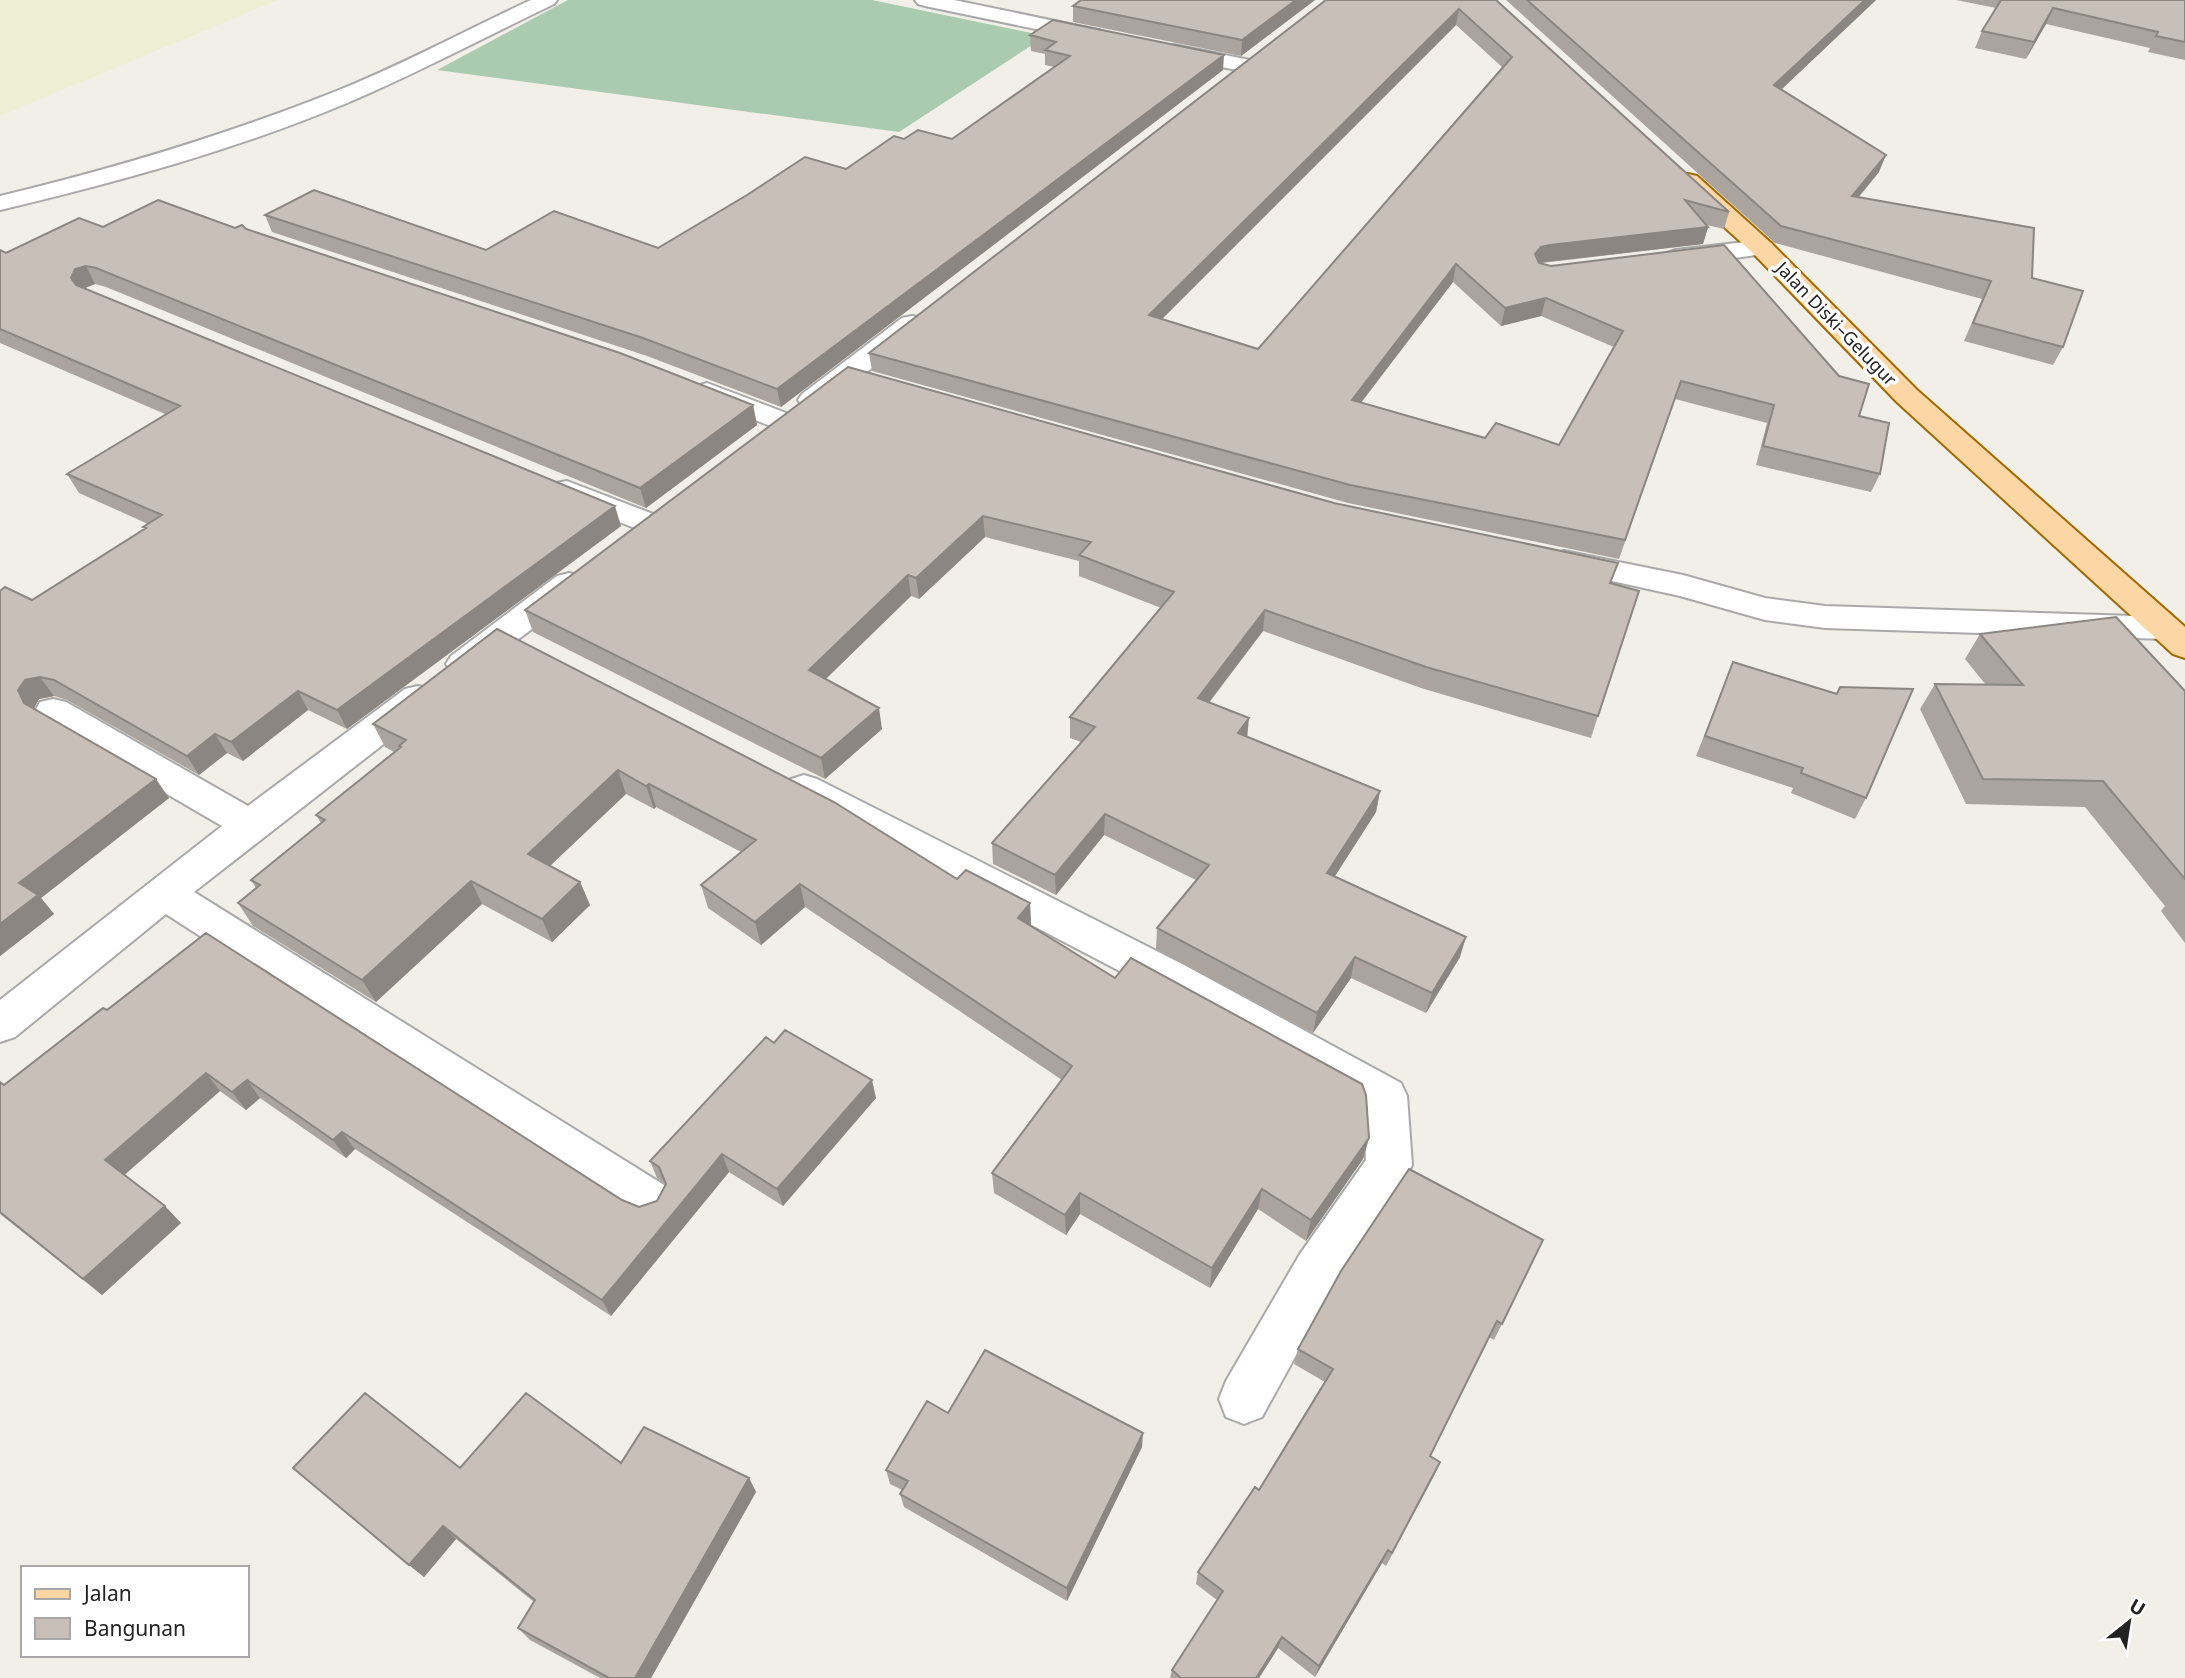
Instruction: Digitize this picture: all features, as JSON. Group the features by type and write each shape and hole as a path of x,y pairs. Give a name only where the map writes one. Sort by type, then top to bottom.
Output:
{"main road":[{"name":"Jalan Diski–Gelugur","path":"1672,167 1762,248 1907,396 2175,637"}],"street":[{"path":"0,203 106,178 339,98 547,0"},
{"path":"925,0 1119,40"},
{"path":"1157,48 1258,58 1215,91"},
{"path":"1654,260 1762,248"},
{"path":"753,445 936,306"},
{"path":"844,374 884,386"},
{"path":"685,383 784,422"},
{"path":"547,481 660,516 621,545"},
{"path":"1534,555 1683,586 1765,609 1825,617 2175,637"},
{"path":"0,1024 250,825 592,567"},
{"path":"503,634 540,653"},
{"path":"53,711 250,825"},
{"path":"774,774 1119,951 1385,1096 1390,1165 1317,1270 1244,1399"},
{"path":"166,894 648,1200"}],"green space":[{"path":"0,0 278,0 0,116"},
{"path":"568,0 872,0 1046,36 899,132 437,70"}],"building":[{"path":"1081,0 1296,0 1242,40 1073,6"},
{"path":"1326,0 1496,0 1729,212 1685,200 1708,227 1550,245 1541,247 1535,254 1539,263 1551,266 1724,245 1839,376 1869,384 1859,416 1889,423 1880,474 1763,446 1774,405 1681,381 1625,540 1350,485 869,353","holes":["1459,9 1512,57 1258,349 1149,315","1456,264 1505,308 1546,298 1623,331 1559,445 1496,423 1485,438 1352,400"]},
{"path":"1527,0 1865,0 1774,85 1886,155 1852,196 2034,228 2032,278 2083,291 2063,347 1973,323 1991,281 1781,226"},
{"path":"2001,0 2185,0 2185,42 2156,36 2158,32 2053,8 2034,42 1982,31"},
{"path":"1053,20 1224,55 777,389 643,338 265,215 314,190 486,250 554,211 658,248 805,157 846,169 894,136 904,139 918,130 952,139 1070,56 1045,50 1056,42 1030,35"},
{"path":"158,200 235,228 242,225 246,229 620,353 753,405 640,488 96,268 86,266 75,269 71,278 76,285 615,506 337,710 298,691 231,742 215,734 187,756 54,680 40,677 25,680 18,690 24,703 156,779 19,883 38,895 0,924 0,591 5,587 32,600 146,528 143,527 162,515 67,474 180,406 0,329 0,250 6,253 79,218 103,227"},
{"path":"848,367 1334,503 1618,563 1610,583 1639,591 1598,716 1426,667 1265,610 1198,698 1249,718 1238,733 1380,791 1327,873 1466,937 1432,993 1355,957 1317,1013 1157,928 1209,865 1105,814 1055,875 992,843 1095,727 1070,717 1174,592 1079,555 1091,542 983,516 916,578 908,575 809,670 879,708 821,758 525,610"},
{"path":"2116,617 2185,691 2185,879 2103,781 1983,779 1935,684 2023,685 1980,634"},
{"path":"497,629 834,802 957,879 966,870 1030,903 1018,918 1115,978 1131,958 1362,1084 1366,1095 1369,1138 1311,1220 1262,1189 1212,1268 1080,1193 1065,1215 992,1173 1072,1066 800,884 755,922 701,885 756,840 618,770 528,854 580,882 542,919 471,881 362,980 238,903 260,885 251,880 325,820 316,815 401,747 399,746 406,740 373,724"},
{"path":"1733,662 1837,694 1840,687 1913,689 1866,798 1801,773 1803,768 1705,736"},
{"path":"206,933 622,1200 639,1207 657,1201 666,1184 659,1167 650,1161 766,1037 774,1043 785,1030 872,1080 777,1189 722,1154 602,1300 342,1132 333,1140 247,1080 232,1092 206,1073 105,1160 165,1206 83,1279 0,1212 0,1082 4,1085"},
{"path":"1409,1169 1543,1240 1502,1324 1497,1321 1430,1456 1440,1462 1392,1553 1388,1550 1319,1666 1282,1637 1256,1678 1181,1678 1172,1670 1223,1591 1198,1572 1255,1487 1259,1490 1333,1369 1298,1349 1341,1271"},
{"path":"985,1350 1143,1433 1067,1588 900,1494 908,1481 886,1470 927,1401 948,1413"},
{"path":"365,1393 460,1468 526,1393 621,1463 644,1427 749,1478 635,1678 609,1678 518,1628 535,1600 443,1526 409,1565 293,1468"}]}
